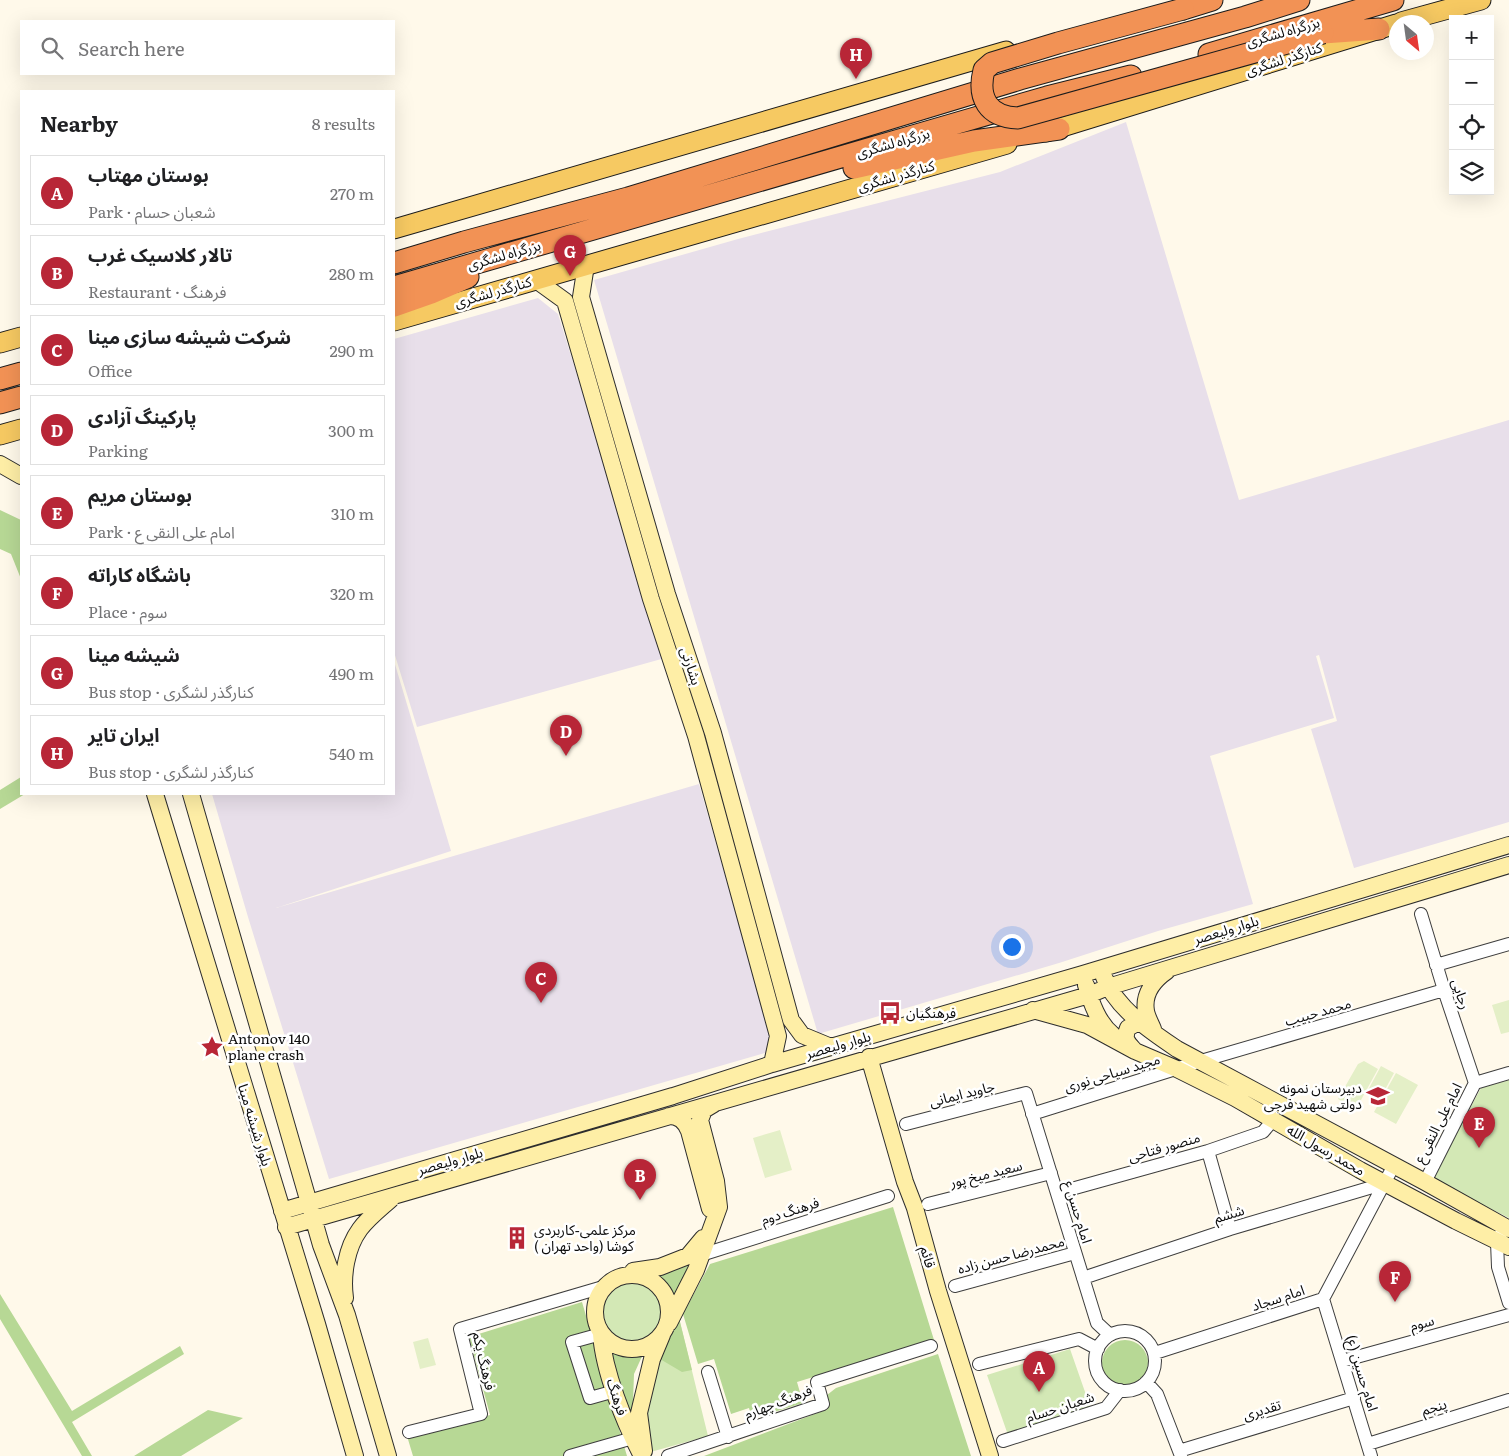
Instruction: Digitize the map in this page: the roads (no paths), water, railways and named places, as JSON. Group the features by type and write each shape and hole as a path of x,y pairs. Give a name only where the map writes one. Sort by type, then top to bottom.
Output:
{"highway":[{"path":"1212,0 1182,5 992,64 984,70 981,82 983,96 992,110 1004,117 1018,118 1323,33 1388,26"},
{"name":"بزرگراه لشگری","path":"395,263 628,198 1020,79 1245,17 1299,0"},
{"name":"بزرگراه لشگری","path":"395,287 1047,97 1153,71 1393,0"},
{"path":"781,175 841,170 974,141 1059,129"},
{"path":"395,306 431,293 536,245"},
{"path":"0,379 20,373"},
{"path":"0,403 20,397"}],"main road":[{"path":"1426,15 1481,0"},
{"path":"395,229 1182,5"},
{"name":"کنارگذر لشگری","path":"395,321 1059,129 1388,26"},
{"path":"0,343 20,337"},
{"path":"0,435 20,429"}],"street":[{"name":"بشارتی","path":"586,265 581,297 667,594 713,733 790,1020 802,1035 831,1047"},
{"path":"536,280 565,301 571,295 581,297"},
{"name":"بشارتی","path":"565,301 651,599 696,736 778,1036 772,1064"},
{"path":"0,464 20,475"},
{"path":"651,599 667,594"},
{"name":"بلوار شیشه مینا","path":"155,795 356,1456"},
{"path":"191,795 321,1245 347,1315 388,1456"},
{"name":"بلوار ولیعصر","path":"284,1219 772,1064 1083,974 1509,845"},
{"name":"بلوار ولیعصر","path":"311,1211 396,1196 869,1057 1089,995 1108,987 1509,865"},
{"name":"رجایی","path":"1421,914 1436,966 1475,1083"},
{"path":"1436,966 1509,944"},
{"name":"محمد رسول الله","path":"1101,968 1108,987 1119,1001 1149,1029 1177,1048 1426,1182 1506,1228"},
{"path":"1135,1051 1125,1035 1128,1028 1135,1024 1149,1029 1146,1010 1148,992 1156,978 1169,969"},
{"path":"1083,974 1096,1012 1106,1028 1135,1051"},
{"name":"محمد حبیب","path":"1201,1061 1444,990"},
{"name":"محمد رسول الله","path":"1032,1010 1087,1025 1135,1051 1178,1069 1273,1120 1360,1170 1503,1245"},
{"name":"قائم","path":"869,1057 938,1291 990,1456"},
{"name":"مجید سیاحی نوری","path":"1032,1114 1201,1061"},
{"name":"امام علی النقی ع","path":"1426,1182 1475,1083 1509,1073"},
{"path":"703,1086 698,1094 700,1100 706,1105"},
{"name":"امام حسن ع","path":"1026,1093 1097,1323 1110,1335"},
{"name":"جاوید ایمانی","path":"906,1124 1026,1093"},
{"path":"664,1098 672,1106 672,1113 668,1116"},
{"path":"668,1116 676,1116 695,1129 704,1110 723,1100"},
{"name":"منصور فتاحی","path":"1057,1193 1208,1150 1263,1132 1273,1120"},
{"name":"فرهنگ","path":"643,1456 639,1413 652,1359 696,1270 719,1207 716,1181 695,1129"},
{"path":"1208,1150 1230,1229"},
{"name":"امام سجاد","path":"1154,1353 1323,1300 1394,1165"},
{"name":"سعید میخ پور","path":"928,1204 1051,1173"},
{"name":"ششم","path":"1083,1278 1230,1229 1386,1182"},
{"path":"347,1315 344,1292 345,1265 351,1245 359,1229 396,1196"},
{"name":"فرهنگ دوم","path":"700,1255 888,1196"},
{"path":"603,1287 612,1280 635,1270 660,1267 688,1256 712,1227"},
{"path":"1506,1228 1498,1267 1509,1303"},
{"name":"محمدرضا حسن زاده","path":"955,1286 1075,1253"},
{"name":"فرهنگ","path":"601,1334 620,1348 632,1350 644,1348 655,1342 666,1328 669,1306 665,1294 657,1284 635,1274 622,1276"},
{"name":"فرهنگ","path":"603,1287 597,1298 594,1310 596,1323 601,1334 602,1352 627,1426 643,1456"},
{"name":"فرهنگ یکم","path":"409,1432 481,1414 460,1329 603,1287"},
{"name":"امام حسین (ع)","path":"1323,1300 1370,1450"},
{"name":"سوم","path":"1342,1361 1509,1315"},
{"path":"1128,1330 1145,1338 1151,1345 1154,1353 1154,1369 1146,1382 1138,1388 1120,1390 1111,1387 1098,1375 1095,1357 1103,1341 1110,1335 1118,1331 1128,1330"},
{"path":"601,1334 572,1342 590,1398 615,1391"},
{"path":"979,1364 1079,1339 1098,1349"},
{"name":"فرهنگ چهارم","path":"668,1456 823,1404 817,1382 931,1346"},
{"path":"708,1372 728,1437"},
{"path":"1146,1382 1157,1394 1180,1453"},
{"name":"شعبان حسام","path":"1003,1441 1106,1408 1120,1390"},
{"name":"تقدیری","path":"1180,1453 1354,1398"},
{"name":"پنجم","path":"1370,1450 1509,1400"},
{"path":"570,1456 633,1438"}],"place":[{"name":"ایران تایر","path":"856,79"},
{"name":"شیشه مینا","path":"570,276"},
{"name":"پارکینگ آزادی","path":"566,756"},
{"name":"شرکت شیشه سازی مینا","path":"541,1003"},
{"name":"فرهنگیان","path":"890,1013"},
{"name":"Antonov 140 plane crash","path":"212,1047"},
{"name":"دبیرستان نمونه دولتی شهید فرجی","path":"1378,1096"},
{"name":"بوستان مریم","path":"1479,1148"},
{"name":"تالار کلاسیک غرب","path":"640,1200"},
{"name":"مرکز علمی-کاربردی کوشا (واحد تهران )","path":"517,1238"},
{"name":"باشگاه کاراته","path":"1395,1302"},
{"name":"بوستان مهتاب","path":"1039,1392"}]}
